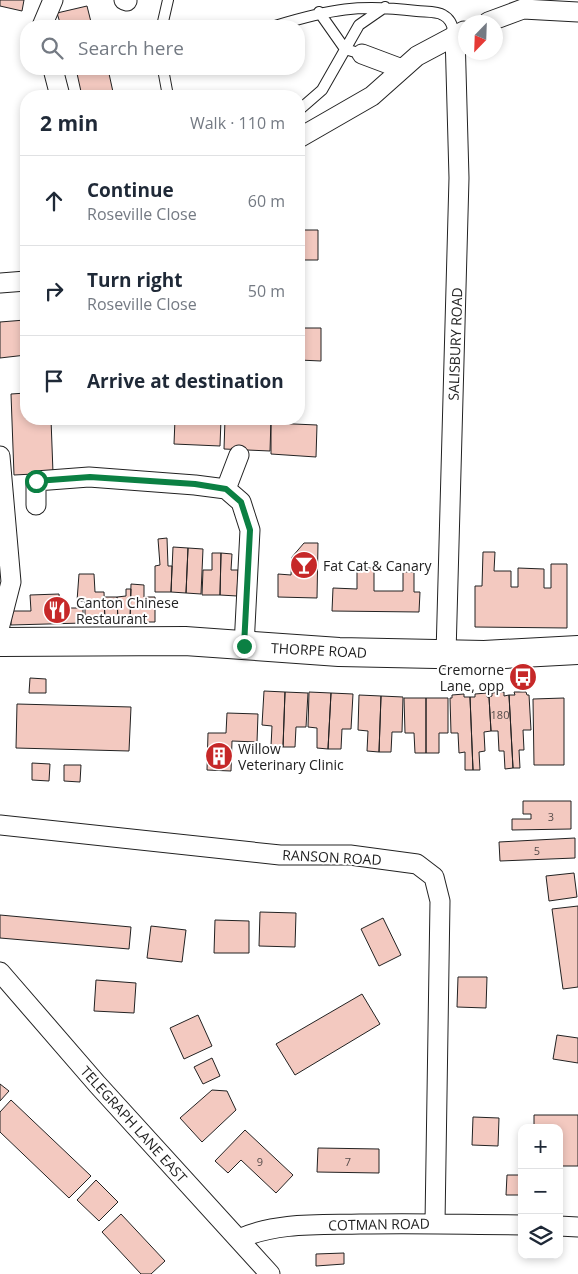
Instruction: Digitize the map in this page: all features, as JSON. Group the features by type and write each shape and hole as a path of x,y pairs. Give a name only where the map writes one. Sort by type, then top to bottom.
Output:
{"main road":[{"name":"THORPE ROAD","path":"0,642 185,641 339,652 484,655 578,650"}],"street":[{"path":"45,20 53,0"},
{"path":"503,16 523,9 578,10"},
{"path":"305,135 372,96 417,56 458,33"},
{"path":"354,52 402,69"},
{"name":"SALISBURY ROAD","path":"446,654 459,178 460,60"},
{"path":"55,75 58,90"},
{"path":"0,283 20,281"},
{"path":"226,489 239,455"},
{"path":"0,456 11,582 0,625"},
{"path":"36,504 36,481 45,480 90,477 195,484 226,489 241,502 250,530 244,646"},
{"name":"RANSON ROAD","path":"0,825 280,855 350,855 417,864 434,877 440,901 435,1223"},
{"name":"TELEGRAPH LANE EAST","path":"0,972 97,1084 270,1274"},
{"name":"COTMAN ROAD","path":"239,1239 253,1233 281,1227 435,1223 518,1225"},
{"path":"563,1226 578,1227"}],"lane":[{"path":"163,20 168,0"},
{"path":"294,20 319,12 354,6 385,7 442,14 458,30"},
{"path":"305,105 322,90 354,52 359,25 385,7"},
{"path":"319,12 354,52"},
{"path":"164,75 167,90"}],"building":[{"path":"0,0 24,0 22,11 0,6"},
{"path":"87,6 90,20 59,20 57,13"},
{"path":"77,75 109,75 113,90 81,90"},
{"path":"305,230 318,230 318,260 305,260"},
{"path":"20,320 20,356 0,358 0,322"},
{"path":"305,328 321,328 321,361 305,360"},
{"path":"20,393 20,425 51,425 53,473 14,475 11,394"},
{"path":"175,425 221,425 220,446 174,444"},
{"path":"225,425 271,425 270,451 224,449"},
{"path":"271,425 317,425 316,457 271,454"},
{"path":"167,538 168,566 172,566 171,592 155,592 155,566 160,565 158,539"},
{"name":"Fat Cat & Canary","path":"304,543 318,543 317,598 278,597 278,574 291,575 292,557"},
{"path":"173,547 188,548 186,593 171,592"},
{"path":"188,548 203,549 201,594 186,593"},
{"path":"483,552 495,552 494,571 511,571 511,587 518,587 518,568 544,569 544,588 551,588 551,564 567,564 567,628 475,627 475,586 482,586"},
{"path":"212,553 221,553 220,595 202,595 203,570 212,570"},
{"path":"221,553 232,554 231,570 238,570 237,596 220,595"},
{"path":"357,568 374,568 374,591 403,591 403,572 414,572 414,592 420,592 419,612 332,611 333,588 357,589"},
{"path":"79,574 94,574 95,592 104,592 105,622 85,622 85,601 77,601"},
{"path":"131,584 144,585 144,597 155,597 155,622 130,622"},
{"path":"126,589 131,589 130,622 118,622 117,597 126,596"},
{"name":"Canton Chinese Restaurant","path":"59,594 60,608 83,608 83,623 11,625 11,611 31,611 30,595"},
{"path":"104,597 117,597 118,622 105,622"},
{"path":"30,678 46,679 46,693 29,693"},
{"path":"264,691 285,692 283,747 271,746 272,726 262,725"},
{"path":"285,692 308,693 306,727 296,727 295,747 283,747"},
{"path":"309,692 331,693 328,749 317,748 317,728 308,727"},
{"path":"504,692 504,696 509,695 513,768 505,769 504,751 499,751 498,731 491,731 489,697 492,696 492,693"},
{"path":"514,692 526,692 529,695 531,730 523,730 524,750 519,750 520,768 513,768 509,695 515,695"},
{"path":"331,693 353,694 351,729 342,729 341,749 328,749"},
{"path":"487,693 487,697 489,697 491,731 484,732 485,751 479,752 480,770 473,770 470,697 475,697 475,694"},
{"path":"464,694 464,697 470,697 473,770 465,770 465,752 459,753 458,733 451,733 450,698 452,698 452,695"},
{"path":"359,695 381,696 379,752 367,751 368,731 358,730"},
{"path":"381,696 403,697 402,732 392,732 391,752 379,752"},
{"path":"404,698 426,698 426,753 415,753 414,733 405,733"},
{"path":"426,698 448,698 448,733 439,733 439,753 426,753"},
{"path":"564,698 564,765 534,765 533,699"},
{"path":"17,704 131,707 129,751 16,748"},
{"name":"Willow Veterinary Clinic","path":"227,713 258,714 257,742 232,741 231,771 207,770 208,733 226,733"},
{"path":"32,763 50,764 49,781 32,780"},
{"path":"64,765 81,765 80,782 64,781"},
{"path":"523,801 571,801 571,829 512,830 512,819 531,819 531,814 523,814"},
{"path":"575,838 575,858 500,861 499,842"},
{"path":"574,873 577,897 549,901 546,876"},
{"path":"578,906 578,987 563,989 552,909"},
{"path":"260,912 296,913 295,947 259,946"},
{"path":"0,915 131,927 129,949 0,938"},
{"path":"383,918 401,955 379,966 361,929"},
{"path":"215,920 249,921 249,953 214,953"},
{"path":"151,926 186,930 182,962 147,958"},
{"path":"458,977 487,977 486,1008 457,1007"},
{"path":"96,980 136,983 134,1013 94,1011"},
{"path":"362,994 380,1024 295,1075 276,1044"},
{"path":"198,1015 212,1046 184,1059 170,1028"},
{"path":"557,1035 578,1038 578,1063 553,1059"},
{"path":"212,1058 220,1076 203,1084 194,1067"},
{"path":"0,1084 9,1091 0,1101"},
{"path":"212,1090 227,1091 236,1110 202,1142 180,1118"},
{"path":"11,1100 91,1176 69,1198 0,1132 0,1112"},
{"path":"534,1115 578,1115 578,1166 563,1166 563,1124 534,1124"},
{"path":"473,1117 499,1118 498,1146 472,1145"},
{"path":"245,1130 293,1175 276,1193 241,1160 228,1173 215,1161"},
{"path":"318,1148 379,1149 379,1173 317,1172"},
{"path":"507,1175 518,1175 518,1195 506,1195"},
{"path":"96,1180 118,1202 99,1221 77,1200"},
{"path":"121,1214 165,1261 151,1274 141,1274 102,1232"},
{"path":"344,1253 344,1264 316,1266 316,1254"}],"place":[{"name":"Fat Cat & Canary","path":"304,565"},
{"name":"Canton Chinese Restaurant","path":"57,610"},
{"name":"Cremorne Lane, opp","path":"523,677"},
{"name":"Willow Veterinary Clinic","path":"219,756"}],"route":[{"path":"36,481 90,477 195,484 226,489 241,502 250,530 244,646"}]}
